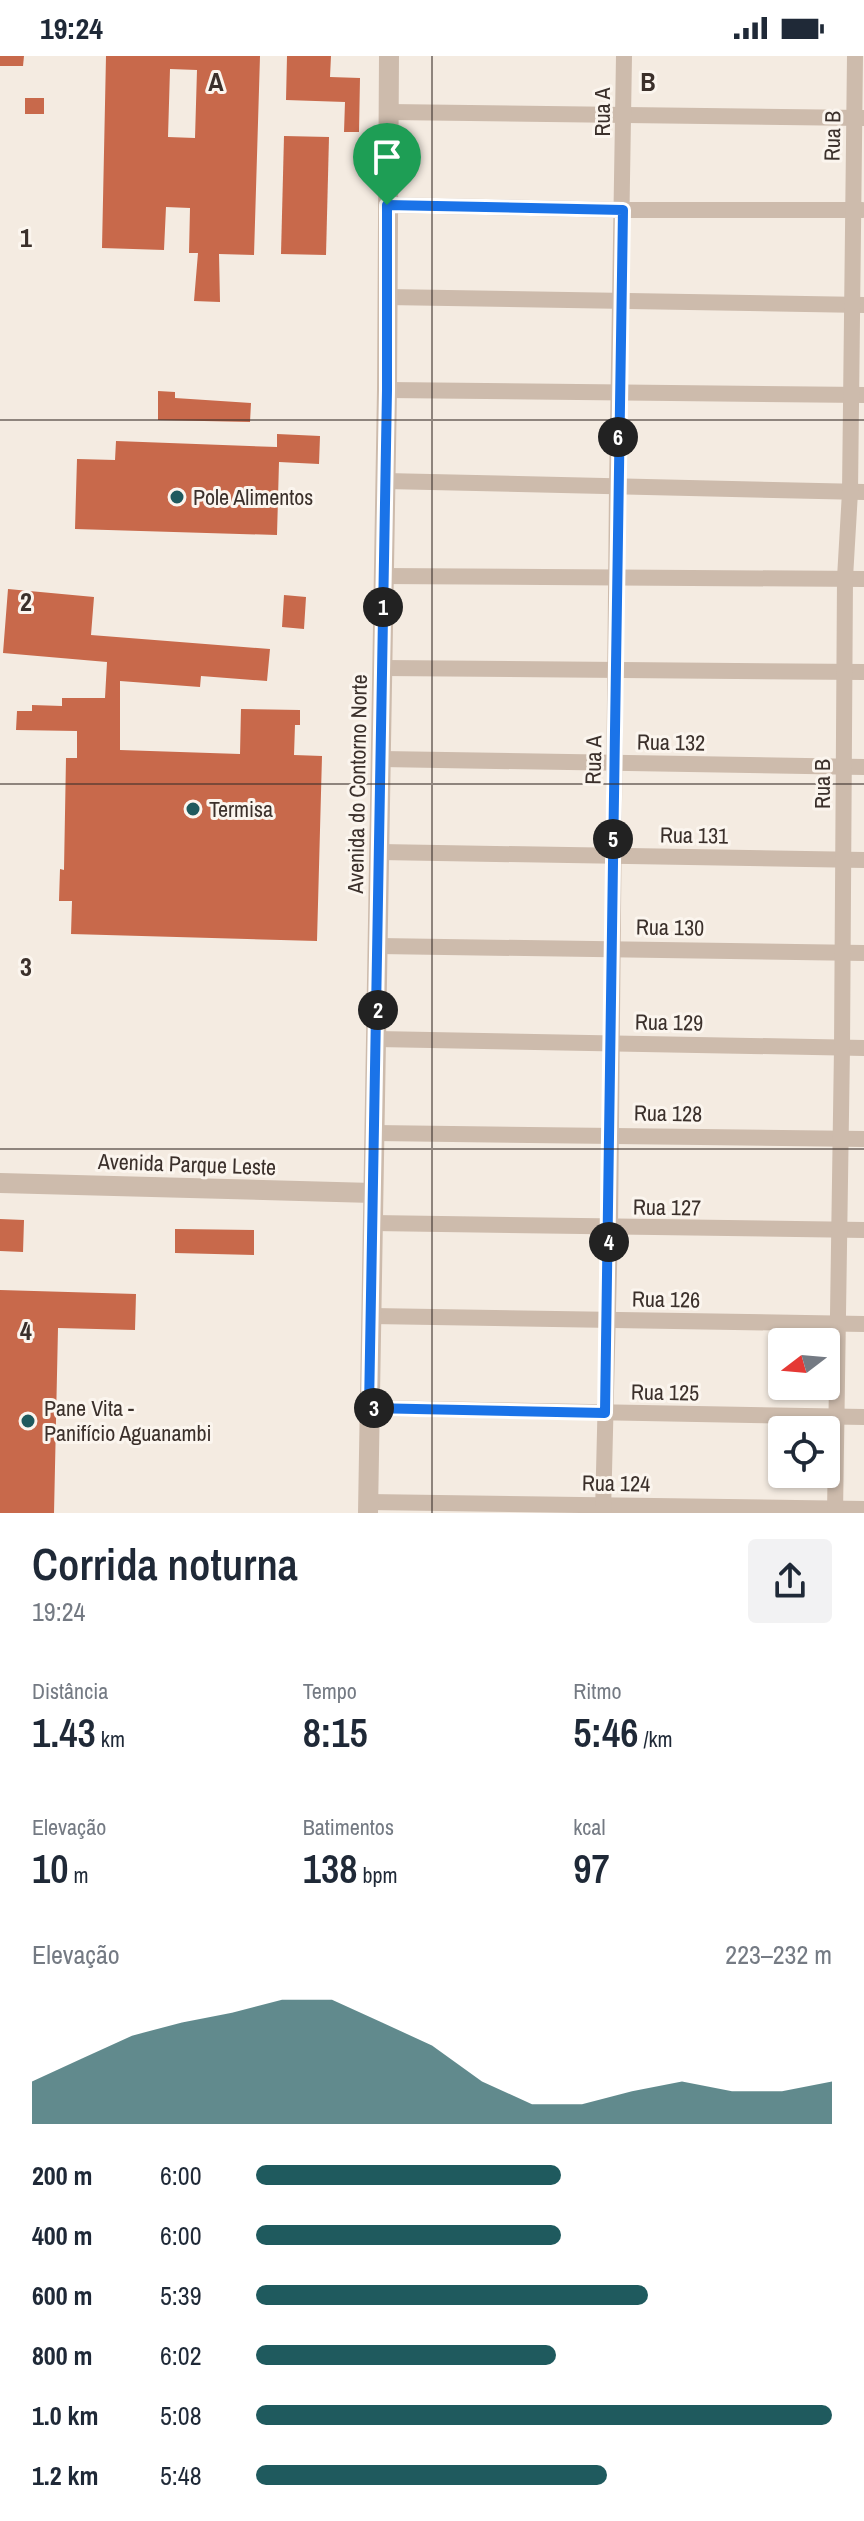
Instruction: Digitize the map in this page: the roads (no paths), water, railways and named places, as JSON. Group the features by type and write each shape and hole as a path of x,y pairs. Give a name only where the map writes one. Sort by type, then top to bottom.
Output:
{"street":[{"name":"Avenida do Contorno Norte","path":"368,1507 382,759 389,56"},
{"name":"Rua A","path":"603,1509 610,1228 624,56"},
{"name":"Rua B","path":"836,1416 845,578 857,492 859,118 855,56"},
{"path":"389,112 859,118"},
{"path":"387,205 623,210 858,210"},
{"path":"386,297 858,305"},
{"path":"387,390 857,395"},
{"path":"385,481 857,492"},
{"path":"383,576 864,579"},
{"path":"383,668 864,672"},
{"name":"Rua 132","path":"382,759 864,767"},
{"name":"Rua 131","path":"380,852 864,860"},
{"name":"Rua 130","path":"379,946 864,953"},
{"name":"Rua 129","path":"377,1039 864,1048"},
{"name":"Rua 128","path":"375,1133 864,1139"},
{"name":"Avenida Parque Leste","path":"0,1183 373,1193"},
{"name":"Rua 127","path":"373,1223 864,1230"},
{"name":"Rua 126","path":"372,1316 864,1324"},
{"name":"Rua 125","path":"369,1408 778,1416"},
{"name":"Rua 125","path":"840,1417 864,1417"},
{"name":"Rua B","path":"835,1488 835,1511"},
{"name":"Rua 124","path":"368,1507 864,1509"}],"place":[{"name":"Pole Alimentos","path":"177,497"},
{"name":"Termisa","path":"193,809"},
{"name":"Pane Vita - Panifício Aguanambi","path":"28,1421"}]}
